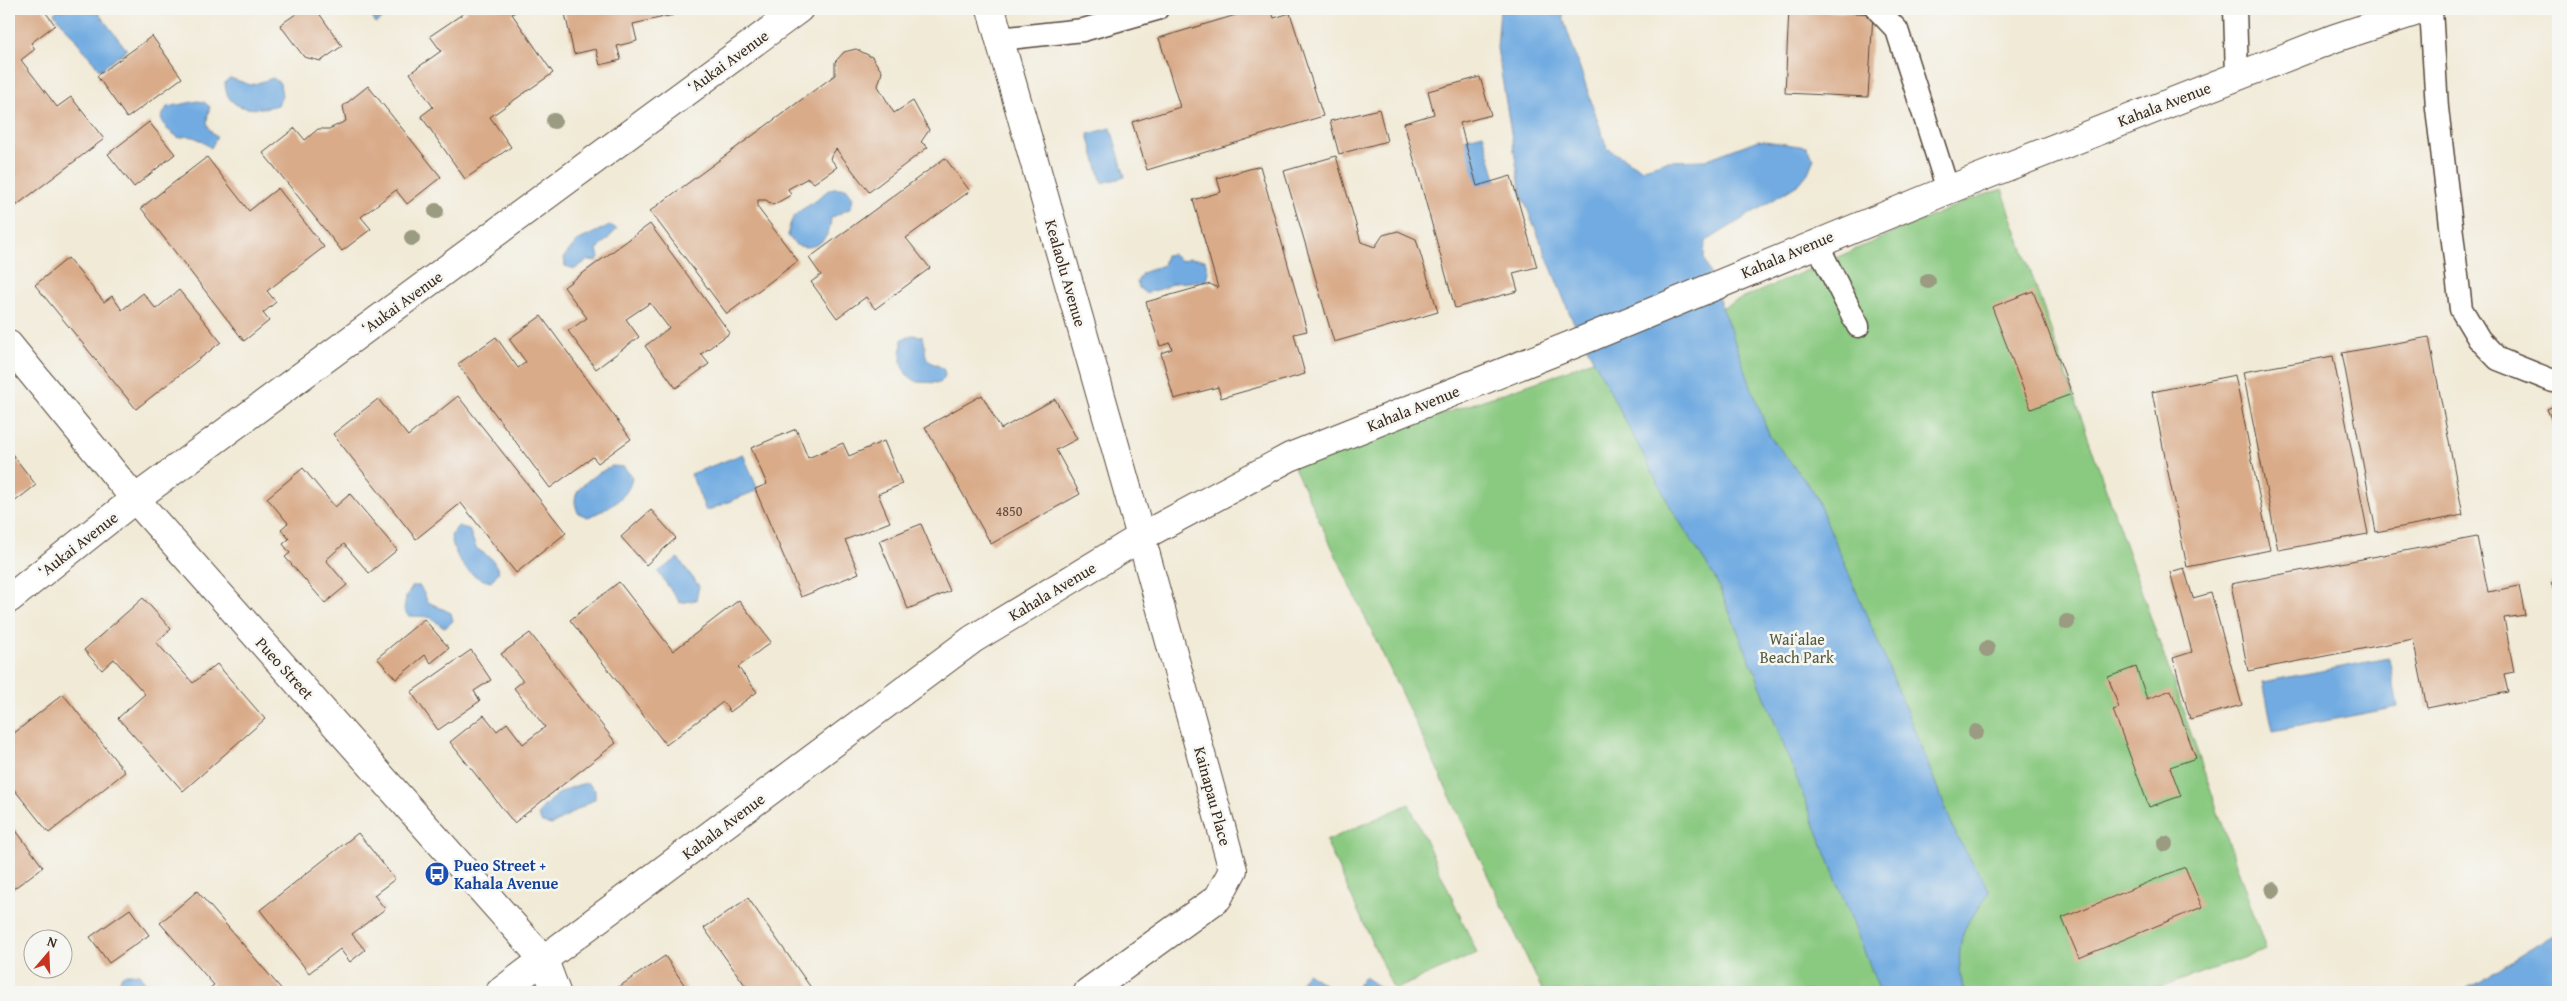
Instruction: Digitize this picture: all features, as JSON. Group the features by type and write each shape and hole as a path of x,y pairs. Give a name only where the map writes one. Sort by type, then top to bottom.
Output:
{"street":[{"name":"ʻAukai Avenue","path":"9,599 135,500 799,9"},
{"name":"Kealaolu Avenue","path":"991,9 1141,537"},
{"name":"Kahala Avenue","path":"500,992 973,640 1141,537 1290,457 1574,344 1816,242 2335,38 2424,9"},
{"name":"Pueo Street","path":"9,345 135,500 544,960 556,992"},
{"name":"Kainapau Place","path":"1088,992 1218,898 1233,870 1141,537"}],"lane":[{"path":"999,39 1083,30 1157,9"},
{"path":"1877,9 1897,30 1948,190"},
{"path":"2235,9 2237,76"},
{"path":"2431,9 2437,108 2461,309 2487,348 2498,359 2553,381 2558,379"},
{"path":"1816,242 1858,326"}],"green space":[{"name":"Waiʻalae Beach Park","path":"2002,189 2266,950 2148,992 1543,992 1293,465 1548,378 1725,306 1969,200"},
{"path":"1409,804 1477,953 1394,990 1326,841"}],"water":[{"path":"59,9 95,9 127,50 100,70 54,13"},
{"path":"366,9 397,9 376,23"},
{"path":"1500,9 1563,9 1563,18 1607,148 1641,169 1667,161 1705,160 1758,140 1806,147 1814,158 1808,173 1799,184 1705,242 1704,258 1769,435 1814,492 1895,682 1957,837 1990,891 1972,916 1963,934 1960,972 1964,992 1880,992 1757,677 1715,578 1671,508 1571,317 1521,193 1497,48"},
{"path":"230,78 251,85 273,78 280,83 282,96 278,105 252,109 236,104 230,100 226,92 225,82"},
{"path":"198,101 204,102 210,107 208,127 217,137 211,148 193,137 179,138 167,129 161,118 167,107"},
{"path":"1111,128 1125,177 1102,183 1088,134"},
{"path":"1483,134 1497,182 1471,189 1456,141"},
{"path":"833,188 846,188 853,197 851,208 831,218 828,232 821,242 810,247 796,245 788,236 794,217"},
{"path":"610,225 617,229 597,250 599,257 597,261 588,260 575,269 565,266 564,257 577,241"},
{"path":"1172,254 1181,261 1189,258 1205,260 1208,271 1206,281 1173,283 1161,289 1145,293 1139,288 1137,282 1142,273 1163,265 1166,255"},
{"path":"912,335 922,336 927,359 944,370 945,376 940,383 917,382 906,374 901,361 902,339"},
{"path":"743,454 758,490 706,511 691,474"},
{"path":"612,466 624,467 632,477 627,491 616,502 595,514 588,517 578,513 575,501 579,490 589,480"},
{"path":"458,526 469,529 476,548 492,559 499,571 491,582 475,576 459,559 451,536"},
{"path":"678,558 699,586 696,600 680,603 658,572"},
{"path":"413,586 420,586 428,602 451,613 453,621 446,627 430,618 408,616 404,609 406,597"},
{"path":"2389,658 2398,707 2273,731 2263,682"},
{"path":"588,783 595,790 595,799 552,825 542,823 538,815 547,803 560,793 574,786"},
{"path":"2558,932 2558,992 2461,992"},
{"path":"1307,973 1337,992 1294,992"},
{"path":"126,974 139,974 153,992 122,992 118,987 121,977"},
{"path":"1364,977 1387,992 1354,992"}],"building":[{"path":"9,9 43,9 55,25 31,43 35,49 21,60 57,107 71,97 104,139 9,211"},
{"path":"162,9 176,9 166,15"},
{"path":"303,9 316,9 342,46 321,61 304,57 280,25"},
{"path":"465,9 520,9 512,14 553,73 490,117 511,147 465,179 421,116 433,107 410,73 441,51 430,36 467,11"},
{"path":"564,9 672,9 673,15 633,24 637,41 617,46 621,60 600,65 596,49 574,54"},
{"path":"1256,9 1271,9 1274,18 1290,13 1323,116 1147,170 1132,122 1180,107 1159,38"},
{"path":"1789,9 1873,14 1868,97 1785,93"},
{"path":"152,36 182,78 127,118 97,76"},
{"path":"856,49 872,57 882,72 878,86 894,113 913,101 929,130 921,142 928,147 869,192 836,149 830,158 837,167 814,183 808,178 788,189 791,195 773,205 766,200 758,200 758,208 798,261 727,314 650,211 835,75 835,62 844,52"},
{"path":"1480,77 1491,115 1460,123 1477,186 1511,176 1537,267 1513,273 1518,291 1455,308 1404,123 1434,114 1428,91"},
{"path":"368,86 441,177 407,204 396,190 361,217 371,229 342,251 263,153 295,128 305,140 318,129 329,129 346,121 343,106"},
{"path":"1379,109 1387,141 1339,154 1330,121"},
{"path":"149,122 175,154 134,187 108,154"},
{"path":"1336,156 1361,242 1375,247 1383,235 1398,231 1416,239 1438,312 1334,342 1284,171"},
{"path":"207,157 249,211 278,188 324,247 267,291 276,302 263,313 269,321 244,341 141,208"},
{"path":"945,158 970,191 906,238 930,268 875,309 866,297 837,318 811,282 821,275 809,258"},
{"path":"1260,166 1307,331 1294,334 1305,374 1221,398 1218,387 1174,399 1161,353 1172,349 1170,343 1160,346 1146,302 1210,284 1218,288 1193,200 1221,192 1217,178"},
{"path":"650,224 730,333 701,354 709,364 676,388 645,346 669,328 650,303 626,319 639,337 596,369 568,331 587,318 564,287"},
{"path":"68,258 104,302 112,296 122,310 143,293 156,309 179,290 221,342 136,409 35,285"},
{"path":"2033,291 2072,394 2031,409 1992,307"},
{"path":"541,316 631,439 598,463 593,457 550,488 458,364 496,337 518,368 526,362 509,339"},
{"path":"2429,337 2463,515 2376,532 2342,353"},
{"path":"2333,356 2368,534 2278,550 2243,372"},
{"path":"2235,375 2270,550 2187,567 2152,392"},
{"path":"982,395 1001,429 1055,399 1077,439 1056,450 1080,494 991,544 925,427"},
{"path":"458,396 566,533 516,573 461,503 416,539 333,434 378,399 408,436"},
{"path":"2558,404 2558,435 2547,409"},
{"path":"796,429 808,458 843,443 849,456 884,441 902,484 878,494 890,522 845,540 859,573 801,597 755,489 767,484 751,448"},
{"path":"9,450 36,485 9,506"},
{"path":"303,468 335,507 350,494 397,550 369,573 344,544 326,560 347,585 325,603 285,557 290,553 283,544 289,539 281,529 288,523 267,498"},
{"path":"651,510 676,538 646,565 621,537"},
{"path":"921,524 950,591 908,609 879,541"},
{"path":"2477,537 2488,592 2519,586 2525,615 2504,618 2514,672 2504,674 2508,692 2427,708 2413,639 2248,671 2231,584"},
{"path":"2184,568 2193,598 2211,593 2242,705 2190,719 2173,658 2192,652 2170,572"},
{"path":"2558,580 2558,600 2551,583"},
{"path":"619,582 673,651 739,600 771,642 738,667 757,692 730,712 723,702 666,745 570,620"},
{"path":"143,598 171,629 156,642 193,683 217,664 265,719 183,791 118,718 145,694 114,659 102,670 84,650"},
{"path":"424,619 449,648 431,663 425,655 396,679 377,658"},
{"path":"530,633 616,743 514,823 450,742 484,715 497,731 507,723 523,744 545,727 514,688 523,681 501,654"},
{"path":"471,650 491,680 474,691 480,701 438,730 411,692"},
{"path":"2136,667 2147,699 2171,690 2196,758 2170,767 2181,796 2149,807 2113,710 2119,708 2108,677"},
{"path":"63,694 125,772 49,833 9,783 9,729 13,734"},
{"path":"9,821 43,867 9,892"},
{"path":"358,833 395,879 374,895 385,909 352,934 365,950 350,962 340,949 309,973 260,910"},
{"path":"2185,867 2202,907 2079,958 2062,918"},
{"path":"197,891 284,992 205,992 214,985 160,923"},
{"path":"748,898 814,992 750,992 704,928"},
{"path":"130,909 149,935 109,963 90,937"},
{"path":"665,956 689,992 611,992"}],"place":[{"name":"Pueo Street + Kahala Avenue","path":"437,874"}]}
